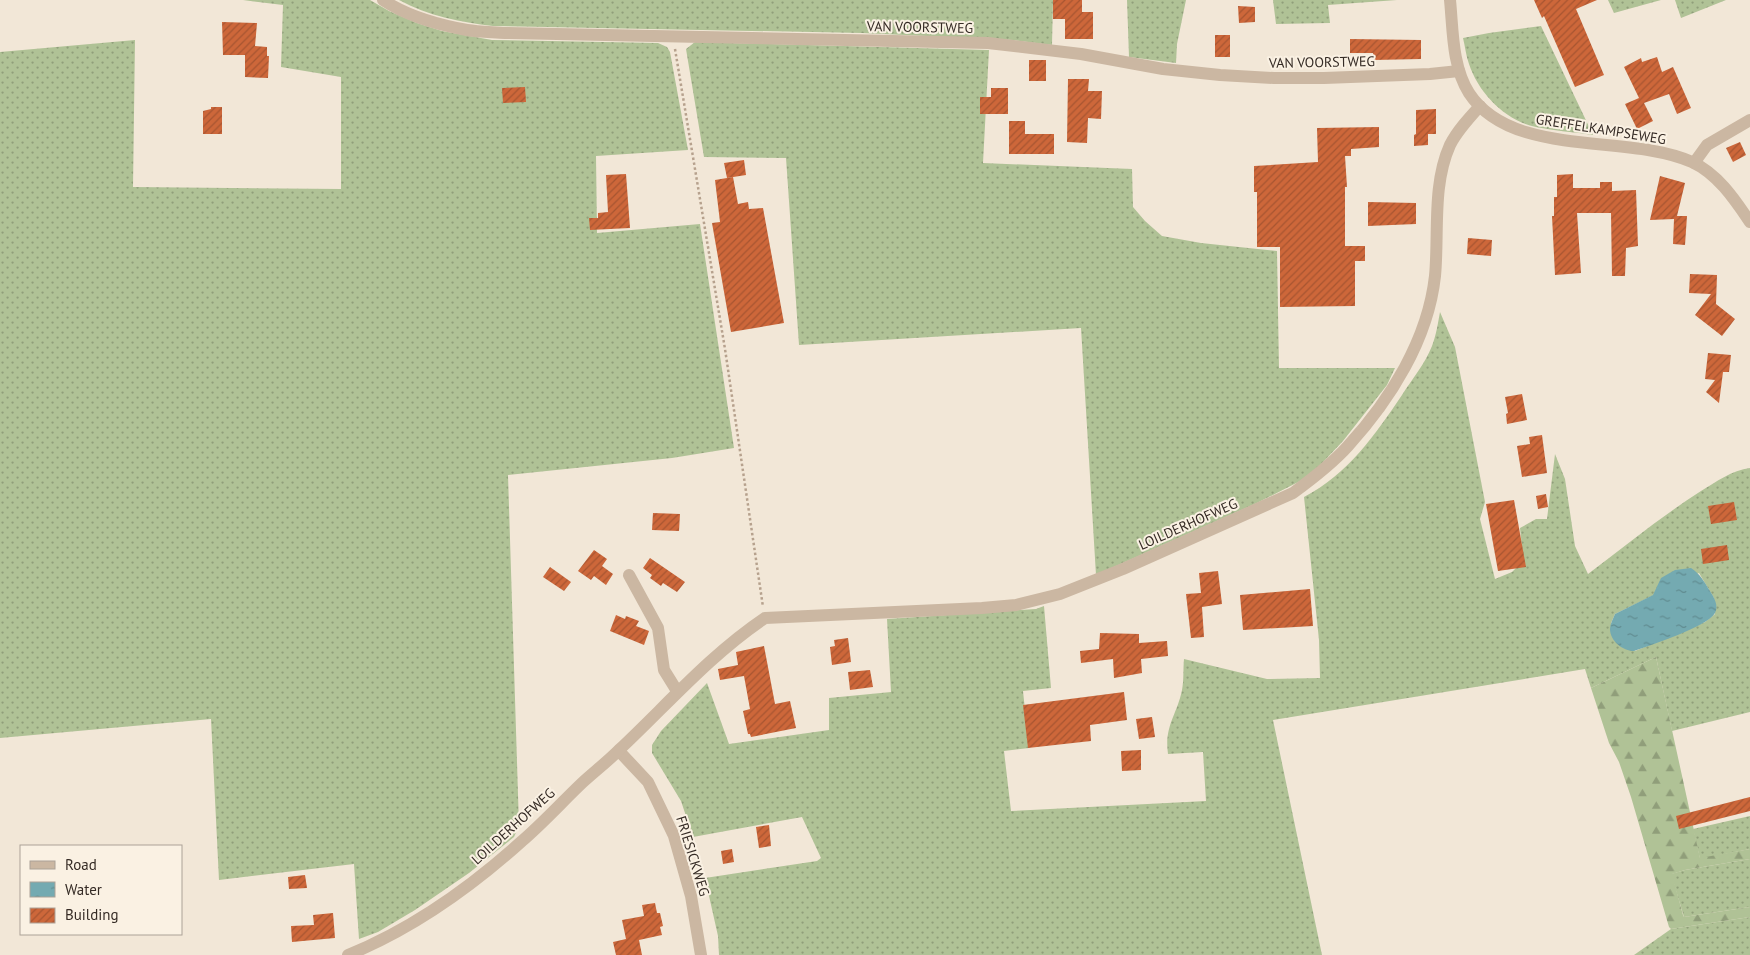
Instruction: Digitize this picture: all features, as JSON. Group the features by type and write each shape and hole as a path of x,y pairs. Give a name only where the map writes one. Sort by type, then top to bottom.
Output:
{"street":[{"name":"VAN VOORSTWEG","path":"383,0 395,8 425,19 467,30 673,37 988,43 1080,54 1163,69 1274,78 1421,75 1459,71"},
{"name":"GREFFELKAMPSEWEG","path":"1450,0 1459,71 1468,92 1480,106 1497,120 1507,126 1534,134 1669,154 1694,163 1710,174 1731,194 1750,222"},
{"name":"LOILDERHOFWEG","path":"348,955 378,942 421,917 471,884 522,841 619,751 677,691 742,634 765,618 1016,605 1060,594 1122,569 1294,493 1348,447 1389,393 1412,352 1426,315 1435,278 1440,183 1450,146 1460,130 1480,106"},
{"path":"1694,163 1706,145 1750,120"},
{"path":"630,575 658,628 664,670 677,691"},
{"name":"FRIESICKWEG","path":"619,751 648,782 674,836 691,896 702,955"}],"path":[{"path":"673,37 725,349 765,618"}],"green space":[{"path":"243,0 370,0 389,11 417,23 442,31 492,40 658,43 667,47 670,52 688,150 596,156 597,233 700,224 734,448 672,458 508,475 519,826 514,837 469,873 415,910 378,932 359,939 354,864 219,880 211,719 0,738 0,52 135,40 133,187 341,189 341,77 281,67 283,5"},
{"path":"399,0 1053,0 1052,45 1013,40 862,33 493,26 444,18"},
{"path":"1127,0 1186,0 1177,44 1176,63 1129,57"},
{"path":"1273,0 1397,0 1328,5 1330,23 1276,24"},
{"path":"1608,0 1661,0 1614,13"},
{"path":"1675,0 1726,0 1681,18"},
{"path":"1541,26 1593,135 1550,130 1525,124 1514,119 1495,105 1479,86 1468,61 1463,38"},
{"path":"695,42 989,50 983,163 1132,169 1133,207 1162,236 1201,243 1277,251 1279,368 1395,368 1387,385 1343,441 1310,476 1257,503 1096,575 1081,328 799,345 786,158 704,157 686,49"},
{"path":"1440,312 1455,347 1485,502 1480,519 1495,579 1512,572 1519,565 1522,547 1520,528 1536,519 1547,519 1555,454 1565,479 1575,546 1588,574 1701,491 1718,480 1743,469 1750,468 1750,712 1672,731 1656,657 1591,688 1585,669 1273,720 1322,955 719,955 718,936 705,878 817,861 821,858 802,817 693,837 681,801 652,753 652,745 661,731 707,683 729,744 829,730 829,698 891,692 887,619 1036,609 1044,606 1051,688 1023,691 1029,748 1004,751 1011,811 1206,801 1203,752 1168,754 1169,728 1182,690 1184,659 1267,679 1320,678 1319,640 1304,497 1334,477 1371,439 1426,359 1437,329","holes":["1699,573 1714,598 1715,614 1705,622 1635,651 1611,623 1615,614"]},
{"path":"1656,657 1700,858 1750,849 1750,859 1672,874 1683,915 1684,917 1750,907 1750,917 1671,929 1669,927 1631,797 1619,762 1609,743 1591,688"},
{"path":"1750,816 1750,849 1700,859 1693,829"},
{"path":"1750,859 1750,907 1684,917 1671,874"},
{"path":"1750,917 1750,955 1634,955 1671,929"}],"water":[{"path":"1691,568 1702,578 1716,602 1715,613 1710,618 1690,630 1634,651 1626,649 1612,638 1610,629 1615,614 1653,595 1661,578 1675,570"}],"building":[{"path":"1053,0 1082,0 1082,12 1093,12 1093,39 1065,39 1065,19 1053,19"},
{"path":"1534,0 1597,0 1576,9 1604,75 1575,87 1544,16 1542,18"},
{"path":"1238,6 1255,7 1255,22 1239,23"},
{"path":"222,22 257,23 255,46 267,47 267,56 269,56 268,78 245,77 245,55 223,55"},
{"path":"1215,35 1230,35 1230,57 1215,57"},
{"path":"1350,39 1421,40 1421,59 1374,60 1373,53 1350,53"},
{"path":"1657,57 1662,72 1673,67 1691,108 1677,114 1669,94 1644,103 1653,121 1637,129 1625,104 1639,98 1624,67 1641,58 1642,62"},
{"path":"1029,60 1046,60 1046,81 1029,81"},
{"path":"1068,79 1089,79 1088,91 1102,91 1101,119 1088,118 1087,143 1067,142"},
{"path":"525,87 526,102 503,103 502,88"},
{"path":"991,88 1008,88 1008,114 980,114 980,97 991,97"},
{"path":"211,107 222,107 222,134 203,134 203,111 211,109"},
{"path":"1436,109 1436,134 1428,134 1428,145 1414,146 1416,110"},
{"path":"1009,121 1025,121 1025,134 1054,134 1054,154 1009,154"},
{"path":"1379,127 1379,147 1351,149 1351,156 1345,156 1347,187 1345,187 1345,246 1365,246 1365,261 1355,261 1355,306 1280,307 1280,247 1257,247 1257,192 1254,192 1254,166 1318,162 1317,128"},
{"path":"1740,142 1746,155 1733,162 1726,148"},
{"path":"744,160 746,175 727,178 724,163"},
{"path":"626,174 630,228 590,230 589,218 598,218 598,213 608,212 606,175"},
{"path":"1573,174 1573,188 1600,188 1600,182 1612,182 1612,191 1636,190 1638,246 1626,248 1625,276 1612,276 1611,213 1577,213 1581,273 1555,275 1552,216 1554,216 1554,197 1557,197 1557,175"},
{"path":"1660,176 1685,183 1677,216 1687,216 1685,245 1673,244 1674,219 1650,220"},
{"path":"733,177 738,204 748,202 749,209 763,208 784,323 731,332 712,223 720,222 715,180"},
{"path":"1368,202 1416,203 1416,224 1368,226"},
{"path":"1468,238 1492,240 1491,256 1467,254"},
{"path":"1690,274 1717,275 1716,304 1735,319 1722,336 1695,315 1711,294 1689,293"},
{"path":"1708,353 1731,355 1729,372 1723,372 1719,403 1706,392 1715,380 1705,379"},
{"path":"1522,394 1527,420 1507,424 1506,414 1508,413 1505,397"},
{"path":"1542,435 1547,473 1522,477 1517,446 1530,444 1529,437"},
{"path":"1546,494 1548,507 1538,509 1536,496"},
{"path":"1514,500 1526,567 1498,571 1486,504"},
{"path":"1734,502 1737,520 1711,524 1708,506"},
{"path":"653,513 680,514 679,531 652,530"},
{"path":"1727,545 1729,560 1703,564 1701,549"},
{"path":"594,550 607,559 602,566 613,574 606,585 594,576 591,580 578,571"},
{"path":"650,558 685,582 677,592 663,583 661,586 650,578 652,575 643,568"},
{"path":"550,567 571,582 564,591 543,577"},
{"path":"1218,571 1222,604 1202,607 1204,637 1191,638 1186,594 1201,593 1199,573"},
{"path":"1310,589 1313,626 1243,630 1240,595"},
{"path":"616,615 625,619 626,616 639,621 636,626 649,631 644,645 610,631"},
{"path":"1100,633 1139,634 1139,643 1167,641 1168,656 1141,659 1142,673 1114,678 1113,659 1081,663 1080,651 1099,649"},
{"path":"848,638 851,662 832,665 830,647 835,646 834,640"},
{"path":"764,646 775,704 790,701 796,728 751,737 748,734 743,711 750,709 744,676 720,680 718,669 738,665 736,652"},
{"path":"870,670 873,687 850,690 848,672"},
{"path":"1124,692 1127,720 1090,725 1091,741 1028,748 1023,705"},
{"path":"1152,717 1155,737 1139,739 1136,719"},
{"path":"1141,750 1141,770 1122,771 1121,751"},
{"path":"1750,797 1750,811 1679,829 1676,816"},
{"path":"769,825 771,846 759,848 756,827"},
{"path":"732,849 734,862 723,864 721,851"},
{"path":"305,875 307,888 289,889 288,877"},
{"path":"655,903 663,926 660,927 662,935 639,940 642,955 616,955 613,942 626,939 622,920 644,916 642,905"},
{"path":"333,913 335,938 292,942 291,926 314,925 313,915"}]}
